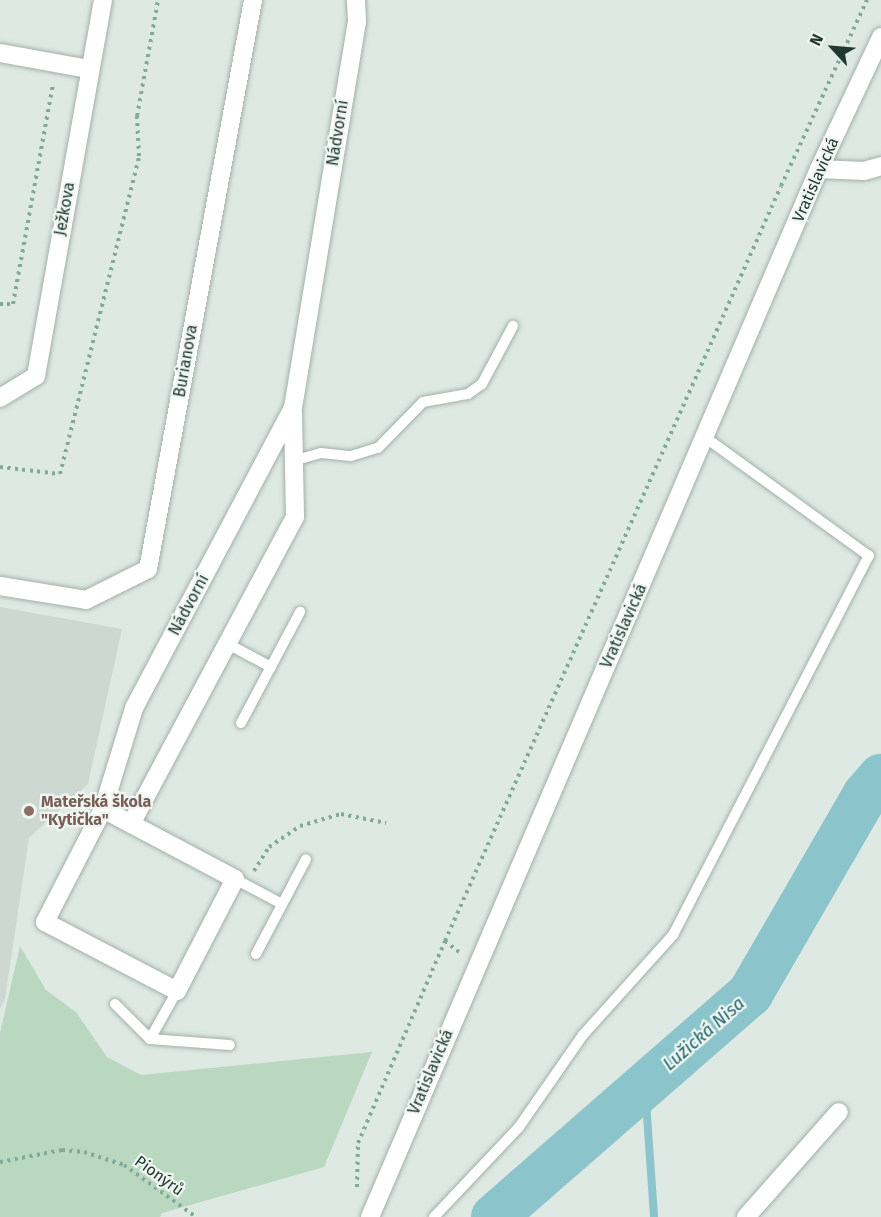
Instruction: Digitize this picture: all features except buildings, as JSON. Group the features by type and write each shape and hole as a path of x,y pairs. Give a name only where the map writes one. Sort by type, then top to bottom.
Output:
{"street":[{"name":"Ježkova","path":"0,398 36,376 103,0"},
{"name":"Burianova","path":"0,586 86,600 148,569 253,0"},
{"name":"Nádvorní","path":"131,824 295,516 293,408 357,21 356,0"},
{"name":"Vratislavická","path":"370,1217 476,966 706,438 819,169 881,37"},
{"path":"0,53 89,69"},
{"path":"819,169 864,171 881,166"},
{"name":"Nádvorní","path":"177,991 45,922 103,810 134,708 293,408"},
{"path":"103,810 240,882 177,991"},
{"path":"746,1217 839,1112"}],"lane":[{"path":"293,461 321,453 351,456 378,448 423,402 468,394 482,384 513,326"},
{"path":"434,1217 519,1127 583,1035 673,934 869,555 706,438"},
{"path":"240,723 300,612"},
{"path":"226,643 270,667"},
{"path":"256,954 306,859"},
{"path":"240,882 282,904"},
{"path":"150,1039 177,991"},
{"path":"115,1004 150,1039 230,1045"}],"path":[{"path":"0,467 60,474 139,156 137,116 159,0"},
{"path":"357,1197 358,1143 445,941 771,207 867,0"},
{"path":"0,304 14,304 57,63"},
{"path":"240,882 269,847 300,826 341,814 386,823"},
{"path":"445,941 476,966"},
{"name":"Pionýrů","path":"0,1162 62,1150 84,1152 124,1165 196,1217"}],"shaded area":[{"name":"Mateřská škola \"Kytička\"","path":"0,607 122,629 88,784 29,838 5,999 0,1009"}],"green space":[{"path":"20,946 46,990 76,1012 107,1057 141,1075 372,1052 324,1167 162,1213 160,1217 0,1217 0,1033"}],"waterway":[{"name":"Lužická Nisa","path":"494,1217 750,994 866,794 881,777"},
{"path":"645,1087 654,1217"}],"place":[{"name":"Mateřská škola \"Kytička\"","path":"29,811"}]}
